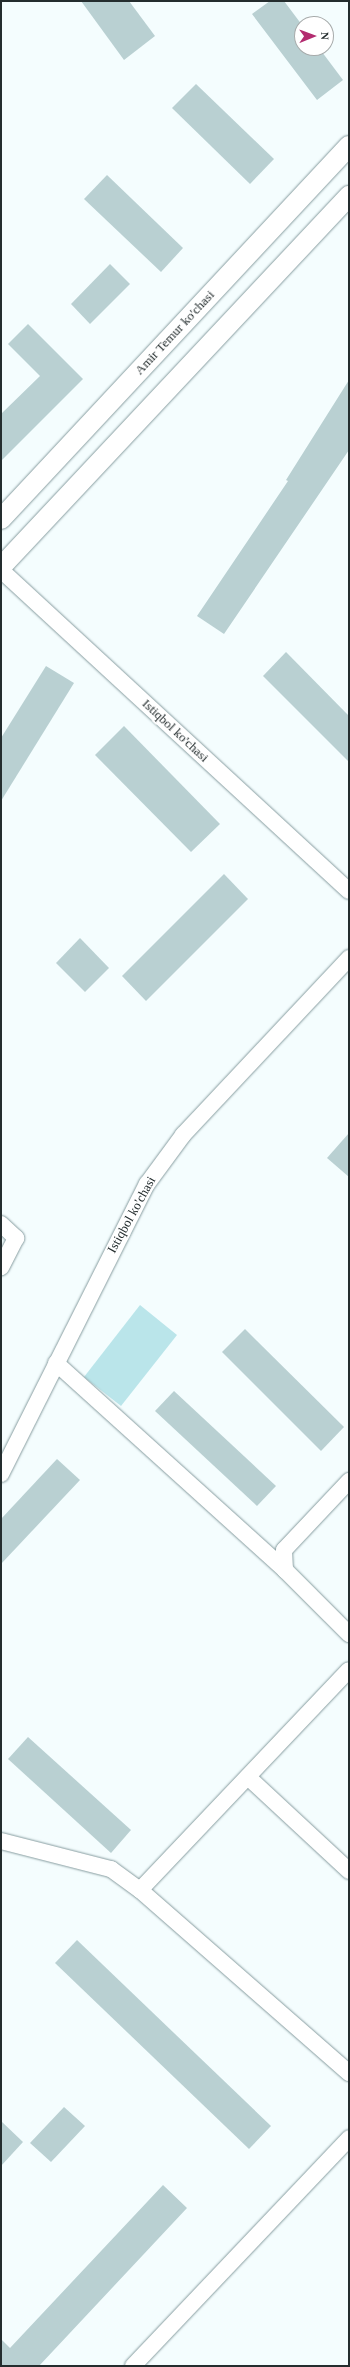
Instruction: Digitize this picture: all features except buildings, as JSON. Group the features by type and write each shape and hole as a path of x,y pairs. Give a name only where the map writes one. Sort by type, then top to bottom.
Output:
{"main road":[{"name":"Amir Temur ko'chasi","path":"1,519 349,146"},
{"path":"1,567 349,196"}],"street":[{"name":"Istiqbol ko'chasi","path":"1,570 349,891"},
{"name":"Istiqbol ko'chasi","path":"1,1474 56,1362 147,1184 184,1135 349,958"},
{"path":"1,1224 16,1238 1,1267"},
{"path":"56,1362 285,1570 349,1634"},
{"path":"285,1570 284,1550 349,1481"},
{"path":"140,1890 349,1670"},
{"path":"248,1777 349,1870"},
{"path":"1,1841 111,1869 140,1890 349,2073"},
{"path":"133,2366 349,2138"}],"shaded area":[{"path":"140,1305 177,1335 121,1406 84,1377"}]}
